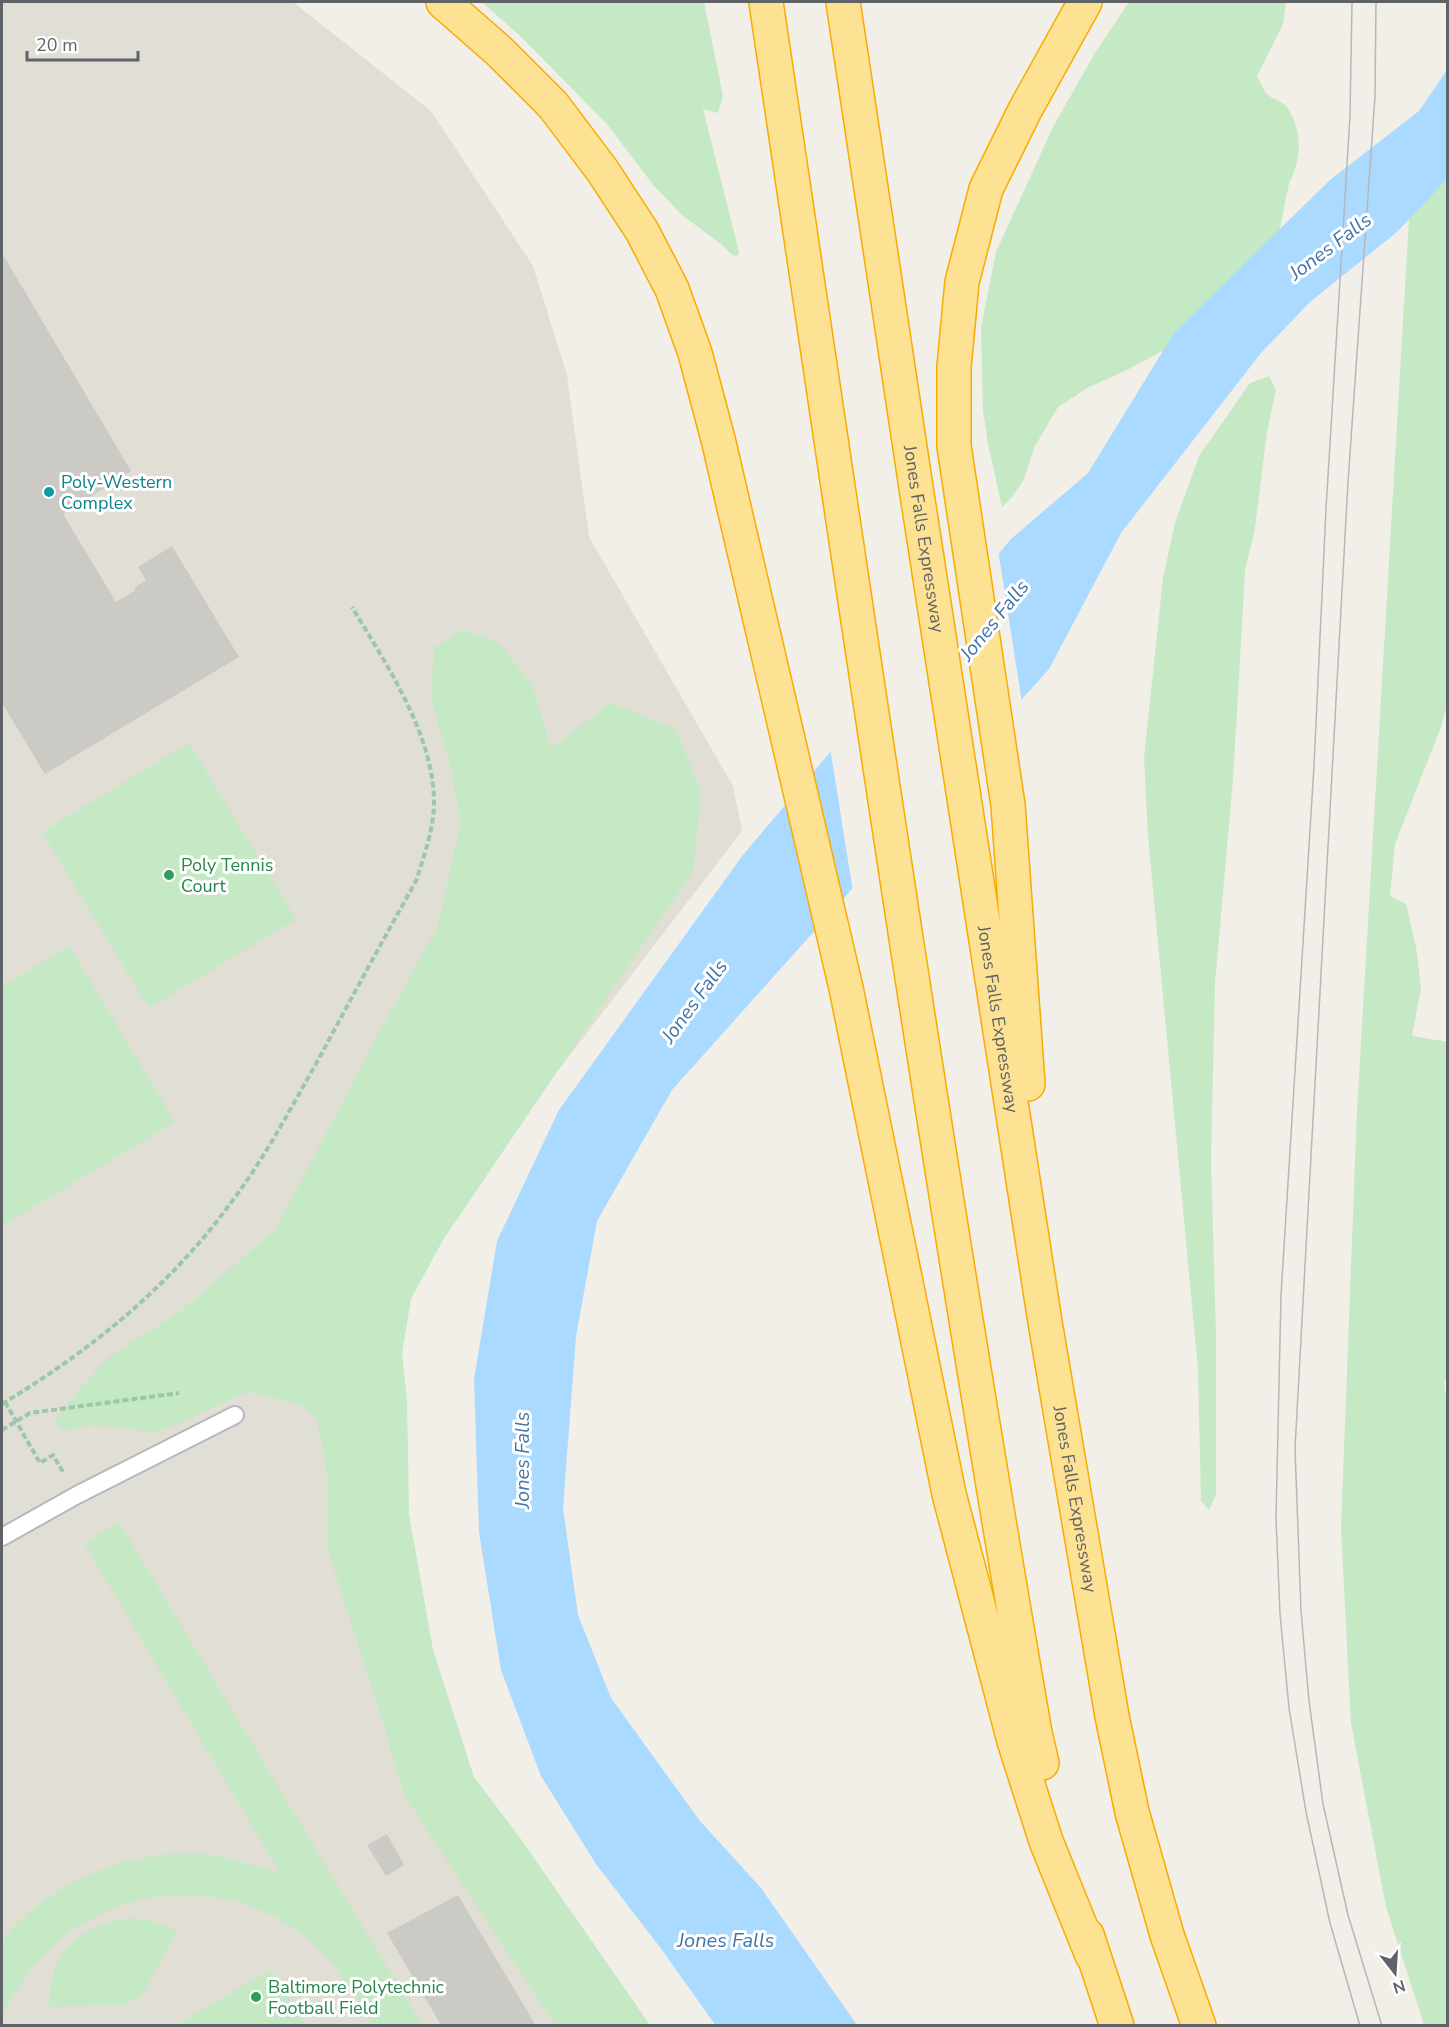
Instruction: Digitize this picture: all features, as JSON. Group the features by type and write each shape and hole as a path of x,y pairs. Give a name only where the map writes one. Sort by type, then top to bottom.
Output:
{"highway":[{"path":"443,2 499,51 553,105 602,170 642,231 672,289 695,353 775,679 846,988 949,1494 1014,1741 1046,1841 1117,2025"},
{"path":"766,2 904,922 992,1486 1035,1733 1092,1956"},
{"name":"Jones Falls Expressway","path":"843,2 1045,1322 1112,1716 1132,1812 1167,1935 1199,2025"},
{"path":"1045,1322 1008,805 954,446 954,367 962,282 986,189 1025,110 1085,2"}],"lane":[{"path":"2,1537 78,1495 235,1415"}],"path":[{"path":"56,1460 53,1455 40,1463 3,1403 51,1374 106,1333 145,1299 227,1209 264,1157 416,881 427,845 434,805 430,768 417,725 352,607"},
{"path":"2,1430 30,1413 179,1393"}],"shaded area":[{"path":"2,2 293,2 431,111 533,266 567,375 589,537 733,786 742,831 361,1327 403,1687 635,2025 2,2026"}],"green space":[{"path":"482,2 704,2 723,96 718,113 703,109 739,252 737,256 732,255 683,216 654,186 607,124 520,36"},
{"path":"1129,2 1286,2 1283,24 1257,76 1266,93 1286,106 1292,115 1299,144 1274,259 1179,342 1089,387 1058,407 1035,446 1023,481 1002,507 983,410 981,328 996,252 1053,127 1095,53"},
{"path":"1447,106 1448,700 1441,727 1395,844 1390,896 1406,904 1416,947 1421,988 1412,1036 1448,1042 1448,1378 1444,1382 1448,1412 1447,2026 1424,2025 1386,1907 1351,1723 1341,1528 1357,1111 1414,133"},
{"path":"1269,376 1276,390 1267,432 1255,528 1245,571 1233,780 1215,983 1211,1160 1216,1337 1216,1495 1209,1510 1201,1501 1198,1369 1148,836 1144,758 1163,578 1175,523 1199,456 1250,383"},
{"path":"463,629 500,644 533,686 551,749 611,703 676,729 701,793 693,871 443,1240 411,1299 402,1353 407,1400 409,1514 433,1650 474,1777 518,1835 650,2025 555,2025 404,1795 327,1547 327,1471 316,1418 299,1404 249,1392 152,1433 89,1425 66,1431 54,1422 82,1386 108,1358 182,1310 276,1229 375,1040 437,928 461,822 449,761 431,699 434,648"},
{"name":"Poly Tennis Court","path":"189,743 296,919 149,1008 42,832"},
{"path":"69,946 175,1122 2,1226 2,986"},
{"path":"119,1522 422,2025 373,2025 337,1970 303,1934 257,1909 223,1899 189,1895 155,1897 122,1905 91,1919 62,1939 36,1964 12,1998 2,2022 2,1942 20,1921 65,1887 90,1874 118,1864 145,1857 173,1854 221,1857 280,1873 84,1543"},
{"path":"129,1918 150,1920 177,1931 142,1996 124,2005 49,2007 52,1978 63,1953 71,1944 80,1936 102,1925"},
{"name":"Baltimore Polytechnic Football Field","path":"271,1969 305,2025 177,2025"}],"water":[{"name":"Jones Falls","path":"1447,70 1447,179 1397,232 1310,302 1261,353 1121,533 1049,669 672,1090 597,1221 576,1336 563,1508 578,1615 611,1698 700,1821 761,1888 857,2025 716,2026 662,1950 596,1864 541,1776 501,1670 479,1532 474,1379 497,1241 559,1110 743,855 1011,539 1088,473 1174,333 1330,180 1419,111"}],"pier":[{"path":"998,549 1022,703 853,892 830,747"}],"building":[{"name":"Poly-Western Complex","path":"2,253 131,471 63,514 116,602 136,590 134,588 146,580 138,567 172,546 239,657 45,774 2,703"},
{"path":"387,1834 404,1865 386,1876 367,1845"},
{"path":"458,1895 536,2026 442,2026 438,2020 387,1933"}],"tram line":[{"path":"1352,2 1350,116 1326,509 1314,766 1281,1295 1276,1518 1280,1614 1289,1708 1306,1812 1330,1923 1360,2026"},
{"path":"1376,2 1375,96 1348,482 1295,1448 1301,1611 1309,1701 1323,1804 1348,1915 1382,2026"}],"place":[{"name":"Poly-Western Complex","path":"49,492"},
{"name":"Poly Tennis Court","path":"169,875"},
{"name":"Baltimore Polytechnic Football Field","path":"256,1997"}]}
